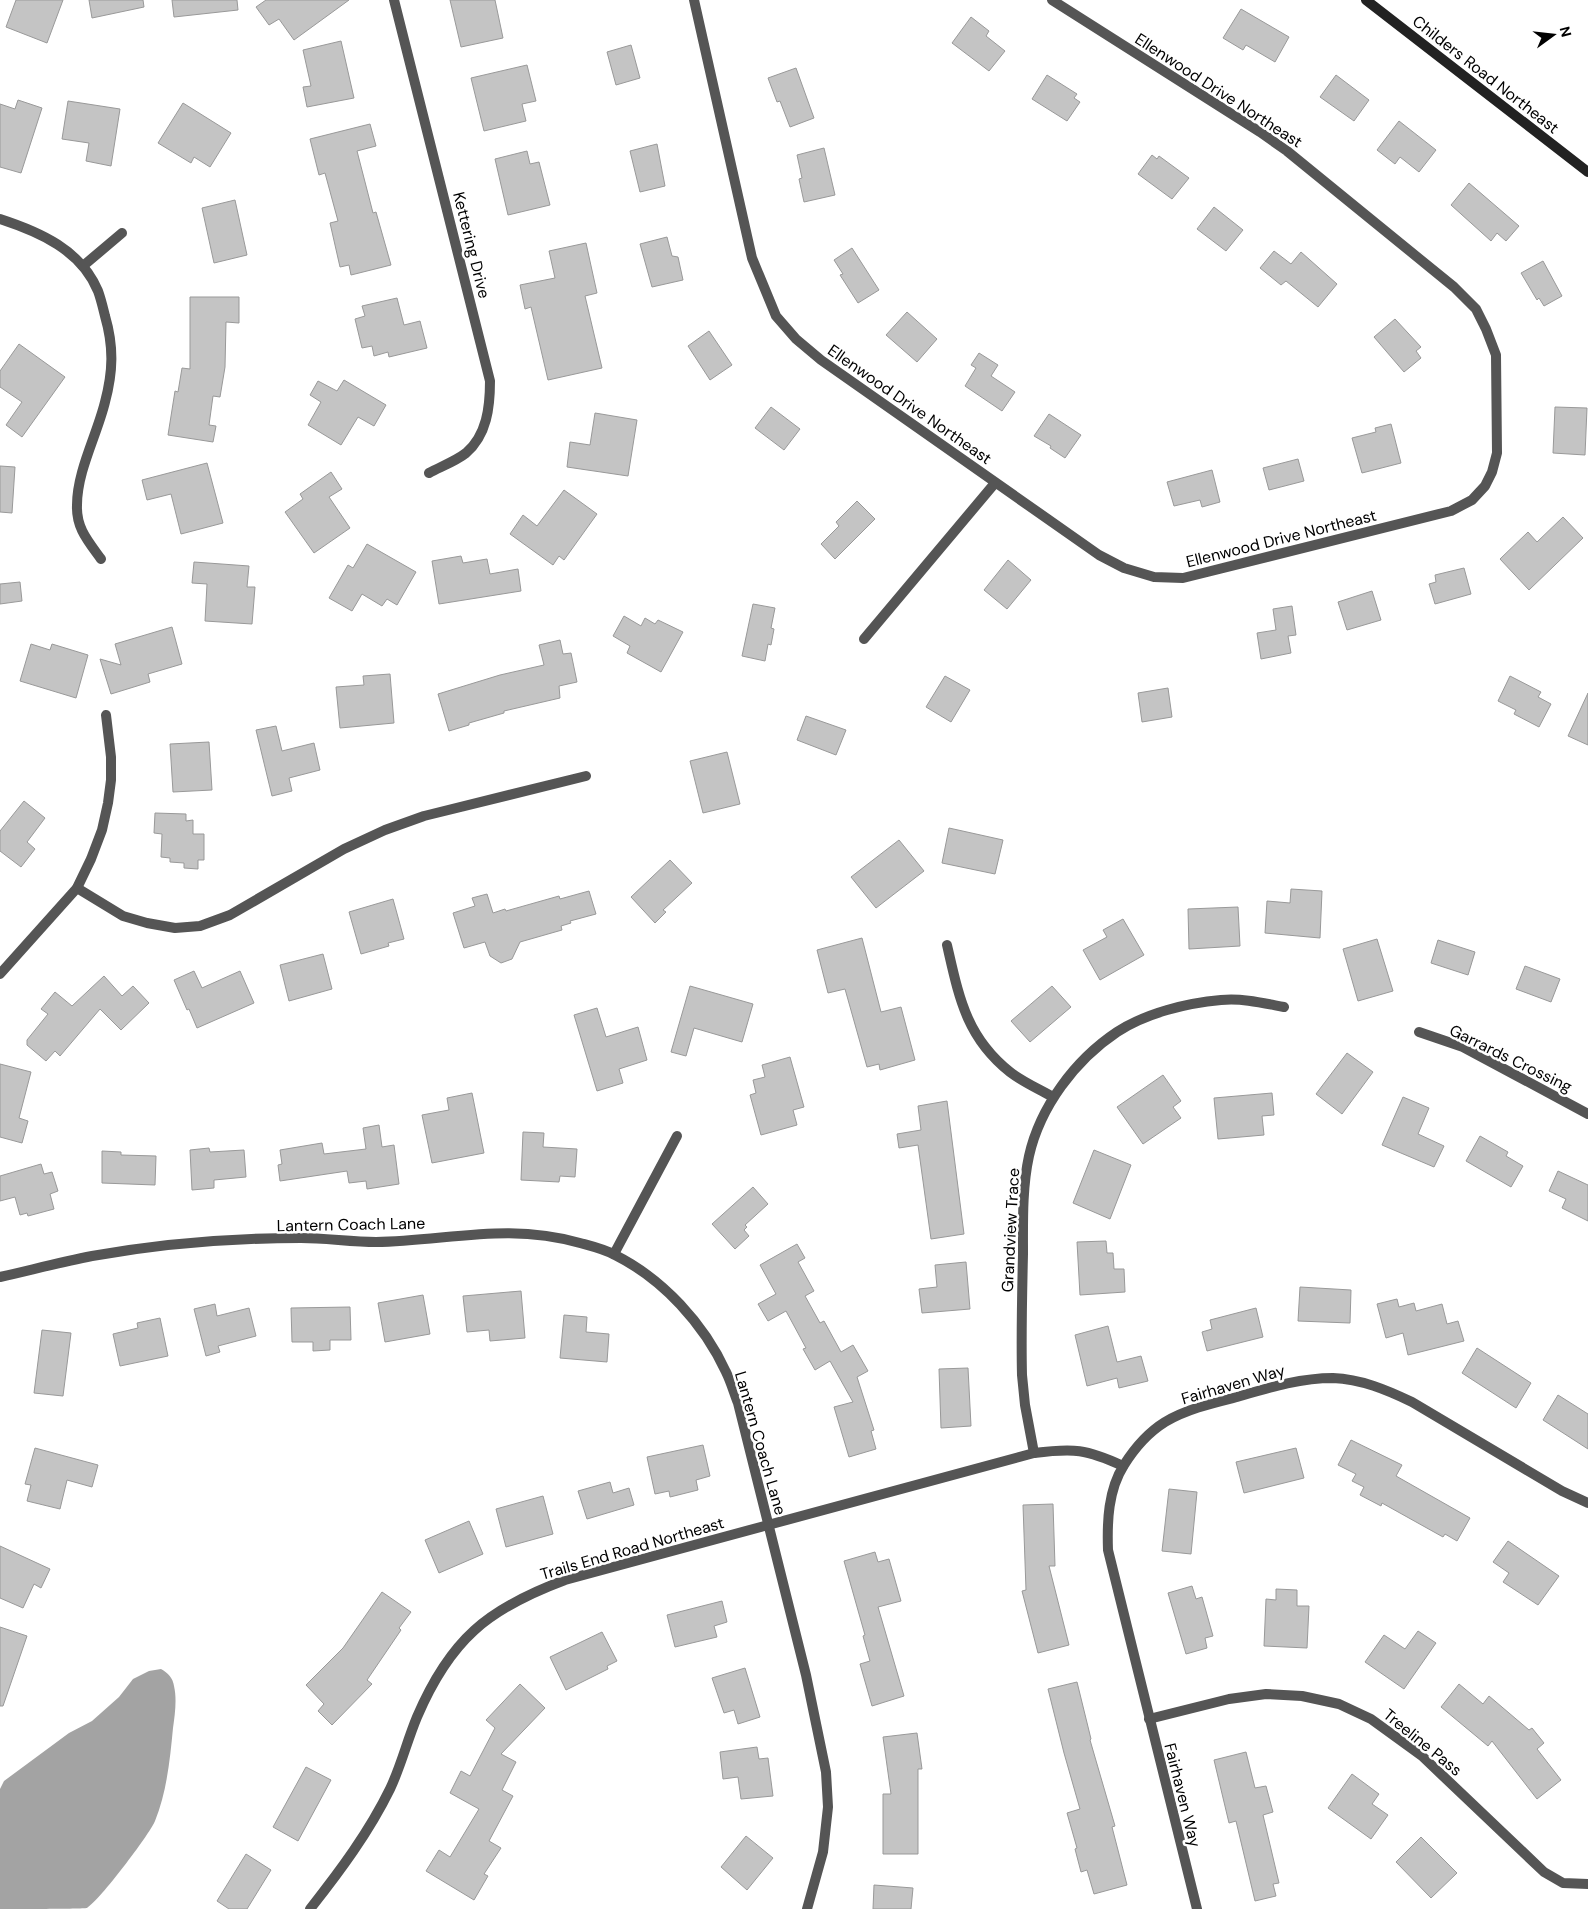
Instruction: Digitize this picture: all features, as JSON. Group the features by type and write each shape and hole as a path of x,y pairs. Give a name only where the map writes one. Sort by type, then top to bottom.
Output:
{"street":[{"name":"Kettering Drive","path":"394,0 490,382 488,418 480,436 466,453 429,473"},
{"name":"Ellenwood Drive Northeast","path":"694,0 752,258 776,316 796,339 821,360 1099,555 1124,568 1154,577 1183,578 1450,511 1472,500 1485,486 1492,472 1497,453 1496,355 1476,309 1454,288 1287,151 1052,0"},
{"name":"Childers Road Northeast","path":"1366,0 1588,172"},
{"path":"0,219 44,236 63,248 83,266 98,291 110,334 112,351 110,374 105,402 80,481 76,506 81,532 101,559"},
{"path":"83,266 122,233"},
{"path":"864,639 995,482"},
{"path":"0,974 76,888 91,859 102,830 108,803 111,757 106,715"},
{"path":"76,888 123,916 175,928 200,926 230,915 344,849 385,830 424,816 586,776"},
{"path":"947,946 969,1022 983,1046 1012,1074 1053,1097"},
{"name":"Grandview Trace","path":"1034,1453 1025,1405 1022,1375 1024,1191 1029,1155 1053,1097 1077,1068 1104,1042 1117,1032 1156,1015 1189,1004 1222,1000 1254,1000 1284,1007"},
{"name":"Garrards Crossing","path":"1418,1032 1463,1047 1588,1114"},
{"path":"614,1254 677,1136"},
{"name":"Lantern Coach Lane","path":"0,1277 139,1249 301,1238 376,1242 488,1232 534,1233 564,1238 614,1254 668,1292 691,1317 711,1344 726,1372 738,1403 806,1675 826,1772 828,1807 823,1852 807,1909"},
{"name":"Fairhaven Way","path":"1197,1909 1108,1550 1107,1520 1113,1491 1123,1466 1141,1442 1165,1422 1196,1408 1294,1381 1334,1378 1361,1382 1389,1391 1412,1402 1562,1491 1588,1503"},
{"name":"Trails End Road Northeast","path":"310,1909 348,1860 370,1826 390,1788 429,1690 443,1667 464,1640 482,1622 507,1605 532,1592 565,1580 1034,1453 1062,1449 1082,1451 1098,1455 1123,1466"},
{"name":"Treeline Pass","path":"1149,1719 1229,1699 1266,1694 1302,1696 1339,1704 1372,1719 1422,1756 1544,1872 1563,1883 1588,1884"}],"shaded area":[{"path":"161,1669 173,1681 175,1712 165,1787 155,1821 144,1839 113,1881 87,1908 0,1909 0,1789 4,1781 69,1733 92,1721 119,1697 133,1679 149,1671"}],"building":[{"path":"16,0 63,0 47,43 6,27"},
{"path":"89,0 143,0 144,7 92,18"},
{"path":"172,0 237,0 238,10 174,17"},
{"path":"266,0 349,0 294,40 279,19 269,25 256,7"},
{"path":"450,0 495,0 503,38 461,47"},
{"path":"1241,9 1289,37 1275,62 1246,45 1243,50 1223,38"},
{"path":"971,17 989,31 986,36 1005,51 989,71 952,43"},
{"path":"341,41 354,98 307,107 303,87 311,86 303,50"},
{"path":"631,45 640,78 616,85 607,52"},
{"path":"527,65 536,101 522,104 526,121 484,131 471,78"},
{"path":"796,68 814,118 790,127 780,101 777,102 768,78"},
{"path":"1047,75 1077,94 1074,98 1080,102 1067,121 1032,99"},
{"path":"1336,75 1369,100 1354,121 1320,97"},
{"path":"18,100 42,108 21,173 0,167 0,104 15,109"},
{"path":"68,101 120,109 111,166 86,161 89,143 62,139"},
{"path":"183,103 231,133 210,167 194,157 191,163 158,143"},
{"path":"1399,121 1436,150 1419,172 1400,157 1395,164 1377,150"},
{"path":"370,124 376,146 357,151 373,213 376,212 391,265 351,275 349,265 340,267 330,223 338,221 325,173 319,175 310,139"},
{"path":"657,144 665,186 640,192 630,151"},
{"path":"824,148 835,195 804,202 799,179 802,178 797,155"},
{"path":"527,151 530,164 539,162 550,205 508,215 495,159"},
{"path":"1152,155 1157,159 1159,156 1189,178 1172,199 1138,174"},
{"path":"1469,183 1519,226 1506,241 1497,233 1491,241 1451,205"},
{"path":"235,200 247,255 214,263 202,208"},
{"path":"1214,207 1243,230 1226,251 1197,229"},
{"path":"667,237 672,256 678,257 683,280 652,287 640,244"},
{"path":"586,243 597,293 585,296 602,368 548,380 531,307 525,309 520,285 555,278 549,251"},
{"path":"852,248 879,290 858,303 840,275 843,274 834,260"},
{"path":"1274,251 1291,264 1301,252 1337,284 1318,307 1286,281 1281,285 1260,268"},
{"path":"1543,261 1562,296 1544,306 1539,298 1537,300 1521,273"},
{"path":"190,297 239,297 239,323 226,322 225,367 220,397 213,396 209,425 216,426 213,442 168,435 175,391 178,392 182,368 190,369"},
{"path":"397,298 404,325 420,321 427,348 389,357 388,352 374,356 372,346 362,348 355,319 365,316 362,306"},
{"path":"907,312 937,339 917,362 886,335"},
{"path":"1395,319 1421,347 1416,351 1421,358 1404,372 1374,337"},
{"path":"709,331 732,365 710,380 688,346"},
{"path":"19,344 65,377 22,437 6,425 22,402 0,387 0,371"},
{"path":"979,353 998,365 991,376 1015,392 1002,411 965,386 976,368 971,365"},
{"path":"344,380 386,405 374,426 358,417 341,445 308,425 321,402 310,395 318,381 337,391"},
{"path":"771,407 800,429 784,450 755,428"},
{"path":"1555,407 1587,408 1585,455 1553,453"},
{"path":"595,413 637,420 628,476 567,467 570,442 590,445"},
{"path":"1049,414 1081,435 1065,458 1050,448 1051,446 1034,436"},
{"path":"1391,424 1401,463 1362,473 1352,438 1376,432 1375,428"},
{"path":"1298,459 1304,481 1269,490 1263,468"},
{"path":"207,463 223,523 181,534 171,494 147,500 142,480"},
{"path":"0,466 15,467 12,513 0,512"},
{"path":"1212,470 1220,502 1202,507 1200,500 1174,506 1167,482"},
{"path":"331,472 342,489 329,497 350,528 314,553 285,512 303,499 300,494"},
{"path":"564,490 597,514 564,560 559,556 553,565 510,534 523,515 537,526"},
{"path":"857,501 875,519 835,559 821,544 839,526 836,522"},
{"path":"1563,517 1583,538 1529,590 1500,559 1528,532 1537,542"},
{"path":"367,544 416,572 397,605 387,599 382,606 362,594 352,611 329,598 348,565 353,568"},
{"path":"461,556 463,563 487,559 490,574 518,569 521,591 439,604 432,561"},
{"path":"1008,560 1031,580 1007,609 984,590"},
{"path":"194,562 249,566 247,587 255,587 252,624 205,621 207,584 192,583"},
{"path":"1464,568 1471,594 1435,604 1429,584 1436,582 1435,575"},
{"path":"20,582 22,601 0,604 0,584"},
{"path":"1372,591 1381,620 1347,630 1338,602"},
{"path":"753,604 775,608 771,628 774,629 771,645 768,644 765,661 742,656"},
{"path":"1292,606 1296,635 1288,636 1291,653 1261,659 1257,633 1276,630 1273,609"},
{"path":"624,616 641,626 645,618 655,624 658,620 683,632 661,672 627,653 630,646 613,636"},
{"path":"172,627 182,664 148,674 150,682 111,694 100,659 121,665 115,644"},
{"path":"560,640 563,654 571,653 577,682 559,686 560,698 504,711 504,713 449,731 438,694 500,675 544,665 539,645"},
{"path":"31,644 50,650 52,644 88,655 76,698 20,681"},
{"path":"390,674 394,723 340,728 336,687 364,685 363,676"},
{"path":"945,676 970,690 951,722 926,707"},
{"path":"1510,676 1541,692 1538,697 1551,704 1539,727 1514,714 1516,710 1498,701"},
{"path":"1168,688 1172,717 1142,722 1138,693"},
{"path":"1588,693 1588,745 1568,736"},
{"path":"806,716 846,730 836,755 797,740"},
{"path":"276,726 282,751 314,743 320,770 289,778 292,791 272,796 256,730"},
{"path":"209,742 212,790 173,792 170,744"},
{"path":"727,752 740,804 703,813 690,761"},
{"path":"24,801 45,818 27,842 35,849 21,867 0,851 0,831"},
{"path":"155,813 186,814 186,821 193,820 193,834 204,834 204,860 198,860 198,869 184,868 184,863 170,862 170,858 161,857 162,834 154,833"},
{"path":"949,828 1003,840 995,874 942,863"},
{"path":"899,840 924,871 876,908 851,877"},
{"path":"670,860 692,883 663,910 666,912 655,923 631,897"},
{"path":"1291,889 1322,891 1320,938 1265,933 1267,901 1290,903"},
{"path":"589,891 596,914 570,921 571,923 561,926 562,930 520,942 512,959 501,963 490,956 485,942 464,948 453,913 475,906 472,898 487,894 493,913 559,896 560,899"},
{"path":"393,899 404,939 388,943 389,946 361,954 349,912"},
{"path":"1238,907 1240,946 1189,949 1188,909"},
{"path":"1123,919 1144,955 1100,980 1083,950 1107,937 1103,930"},
{"path":"862,938 881,1012 901,1007 915,1060 880,1070 879,1064 867,1067 845,989 828,993 817,950"},
{"path":"1377,939 1393,991 1358,1001 1343,949"},
{"path":"1438,940 1475,952 1468,975 1431,963"},
{"path":"323,954 332,989 289,1001 280,965"},
{"path":"1525,966 1560,979 1551,1002 1516,989"},
{"path":"194,971 202,988 240,971 254,1003 197,1028 174,980"},
{"path":"104,976 122,996 133,986 149,1003 121,1030 100,1009 60,1056 55,1051 46,1061 27,1045 27,1040 48,1014 41,1009 55,992 72,1006"},
{"path":"690,986 753,1004 742,1042 694,1028 686,1056 671,1052"},
{"path":"1052,986 1071,1007 1030,1042 1011,1021"},
{"path":"597,1008 606,1037 638,1027 647,1060 619,1069 623,1083 597,1091 574,1015"},
{"path":"1347,1053 1373,1072 1342,1114 1316,1094"},
{"path":"790,1057 804,1107 793,1110 797,1125 761,1135 750,1095 756,1093 753,1080 765,1077 762,1065"},
{"path":"0,1064 31,1072 19,1118 28,1121 22,1143 0,1137"},
{"path":"1163,1075 1181,1101 1173,1107 1181,1118 1143,1144 1117,1107"},
{"path":"472,1093 484,1153 432,1163 422,1115 449,1110 447,1098"},
{"path":"1272,1093 1274,1115 1262,1116 1264,1135 1218,1139 1214,1098"},
{"path":"1403,1097 1429,1108 1418,1134 1444,1146 1434,1167 1382,1145"},
{"path":"947,1101 964,1234 931,1239 918,1145 899,1148 897,1134 921,1130 918,1106"},
{"path":"379,1125 382,1147 394,1145 399,1184 367,1189 366,1181 349,1183 347,1171 280,1181 278,1165 282,1164 280,1150 322,1143 324,1154 366,1149 363,1128"},
{"path":"523,1132 544,1133 543,1147 577,1149 575,1177 560,1176 559,1182 521,1180"},
{"path":"1480,1136 1508,1152 1506,1156 1523,1166 1511,1187 1466,1161"},
{"path":"209,1148 210,1152 244,1150 246,1177 214,1180 214,1188 192,1190 190,1150"},
{"path":"1094,1150 1131,1165 1110,1219 1073,1203"},
{"path":"102,1151 121,1152 121,1155 156,1156 155,1185 102,1183"},
{"path":"41,1164 44,1174 52,1172 58,1191 50,1194 54,1209 28,1216 27,1213 20,1215 15,1197 0,1201 0,1176"},
{"path":"1558,1171 1588,1185 1588,1221 1562,1208 1566,1199 1549,1191"},
{"path":"753,1187 768,1204 745,1225 747,1227 744,1230 749,1236 735,1249 712,1224"},
{"path":"1106,1241 1107,1253 1113,1253 1114,1269 1124,1269 1125,1292 1080,1295 1077,1242"},
{"path":"797,1244 805,1258 798,1262 814,1291 805,1296 820,1323 824,1321 841,1352 853,1345 868,1371 857,1377 874,1430 871,1431 876,1449 849,1457 834,1407 853,1402 830,1361 815,1370 803,1349 806,1348 786,1311 768,1321 758,1304 776,1294 760,1265"},
{"path":"966,1262 970,1309 922,1313 919,1289 937,1287 935,1265"},
{"path":"1300,1287 1351,1290 1350,1323 1298,1321"},
{"path":"521,1291 525,1338 490,1341 489,1330 467,1332 463,1296"},
{"path":"423,1295 430,1334 385,1342 378,1303"},
{"path":"1397,1299 1399,1307 1414,1303 1416,1311 1442,1304 1447,1324 1458,1321 1464,1341 1408,1355 1403,1333 1386,1338 1377,1304"},
{"path":"215,1304 217,1316 249,1308 256,1336 218,1346 220,1352 206,1356 194,1309"},
{"path":"350,1307 351,1340 330,1340 330,1350 313,1351 313,1342 292,1342 291,1308"},
{"path":"1256,1308 1263,1337 1207,1351 1202,1332 1212,1329 1210,1320"},
{"path":"564,1315 587,1317 586,1332 609,1334 607,1362 560,1358"},
{"path":"160,1318 168,1356 120,1366 113,1334 138,1328 137,1323"},
{"path":"1108,1326 1117,1362 1141,1356 1148,1381 1119,1388 1117,1378 1087,1386 1075,1335"},
{"path":"42,1330 71,1333 63,1396 34,1393"},
{"path":"1477,1348 1531,1383 1516,1408 1462,1373"},
{"path":"968,1368 971,1426 941,1428 939,1369"},
{"path":"1558,1395 1588,1414 1588,1449 1543,1420"},
{"path":"1351,1440 1402,1465 1396,1476 1470,1518 1457,1541 1445,1534 1443,1537 1382,1503 1381,1506 1360,1495 1364,1487 1352,1481 1356,1474 1338,1465"},
{"path":"703,1445 710,1476 696,1480 698,1490 670,1497 669,1491 655,1494 647,1457"},
{"path":"35,1448 98,1465 92,1487 67,1480 60,1509 27,1501 31,1485 25,1484"},
{"path":"1296,1448 1304,1478 1244,1493 1236,1462"},
{"path":"610,1482 613,1493 629,1488 634,1505 587,1519 578,1491"},
{"path":"1169,1489 1197,1492 1191,1554 1162,1551"},
{"path":"543,1496 553,1534 506,1547 496,1509"},
{"path":"1053,1504 1055,1566 1049,1566 1069,1645 1038,1653 1022,1591 1026,1590 1023,1505"},
{"path":"469,1521 483,1554 439,1573 425,1540"},
{"path":"1508,1541 1559,1576 1538,1605 1503,1582 1509,1573 1493,1562"},
{"path":"0,1546 50,1569 41,1588 34,1584 23,1608 0,1598"},
{"path":"875,1552 878,1562 889,1559 901,1601 878,1607 904,1696 872,1706 860,1664 870,1661 863,1636 865,1635 844,1561"},
{"path":"1192,1586 1196,1599 1202,1597 1213,1636 1205,1638 1207,1648 1186,1654 1168,1593"},
{"path":"1276,1589 1297,1590 1297,1606 1309,1606 1307,1648 1264,1646 1266,1599 1276,1600"},
{"path":"382,1592 411,1612 367,1680 372,1684 332,1725 318,1711 324,1704 306,1685 343,1648"},
{"path":"722,1601 727,1622 714,1626 717,1637 675,1647 667,1615"},
{"path":"0,1627 27,1636 3,1706 0,1706"},
{"path":"1418,1631 1436,1643 1404,1689 1365,1662 1384,1635 1405,1649"},
{"path":"602,1632 617,1661 607,1666 608,1669 566,1690 550,1657"},
{"path":"745,1668 760,1717 738,1724 734,1710 724,1713 712,1678"},
{"path":"1077,1682 1090,1740 1115,1826 1112,1827 1127,1885 1094,1894 1087,1870 1081,1872 1075,1849 1077,1848 1067,1813 1080,1809 1048,1689"},
{"path":"520,1684 545,1708 501,1754 516,1762 502,1790 513,1796 489,1841 501,1848 484,1874 488,1876 474,1900 426,1871 439,1850 450,1857 479,1809 450,1793 461,1771 470,1776 495,1728 486,1720"},
{"path":"1459,1684 1483,1704 1489,1696 1529,1730 1532,1728 1544,1743 1537,1749 1561,1780 1537,1799 1492,1741 1488,1746 1441,1707"},
{"path":"917,1733 922,1769 918,1769 918,1854 883,1854 883,1794 891,1794 883,1737"},
{"path":"757,1747 759,1759 768,1758 773,1796 741,1799 738,1777 723,1779 720,1752"},
{"path":"1246,1752 1255,1788 1266,1786 1273,1812 1263,1815 1279,1883 1273,1884 1276,1896 1255,1901 1236,1821 1229,1823 1214,1760"},
{"path":"306,1767 331,1780 298,1841 273,1827"},
{"path":"1352,1774 1379,1794 1372,1804 1388,1815 1371,1839 1328,1808"},
{"path":"746,1836 773,1858 747,1890 721,1867"},
{"path":"1421,1837 1457,1873 1431,1898 1396,1862"},
{"path":"246,1854 271,1870 247,1909 229,1909 217,1901"},
{"path":"874,1885 913,1888 911,1909 873,1909"}]}
